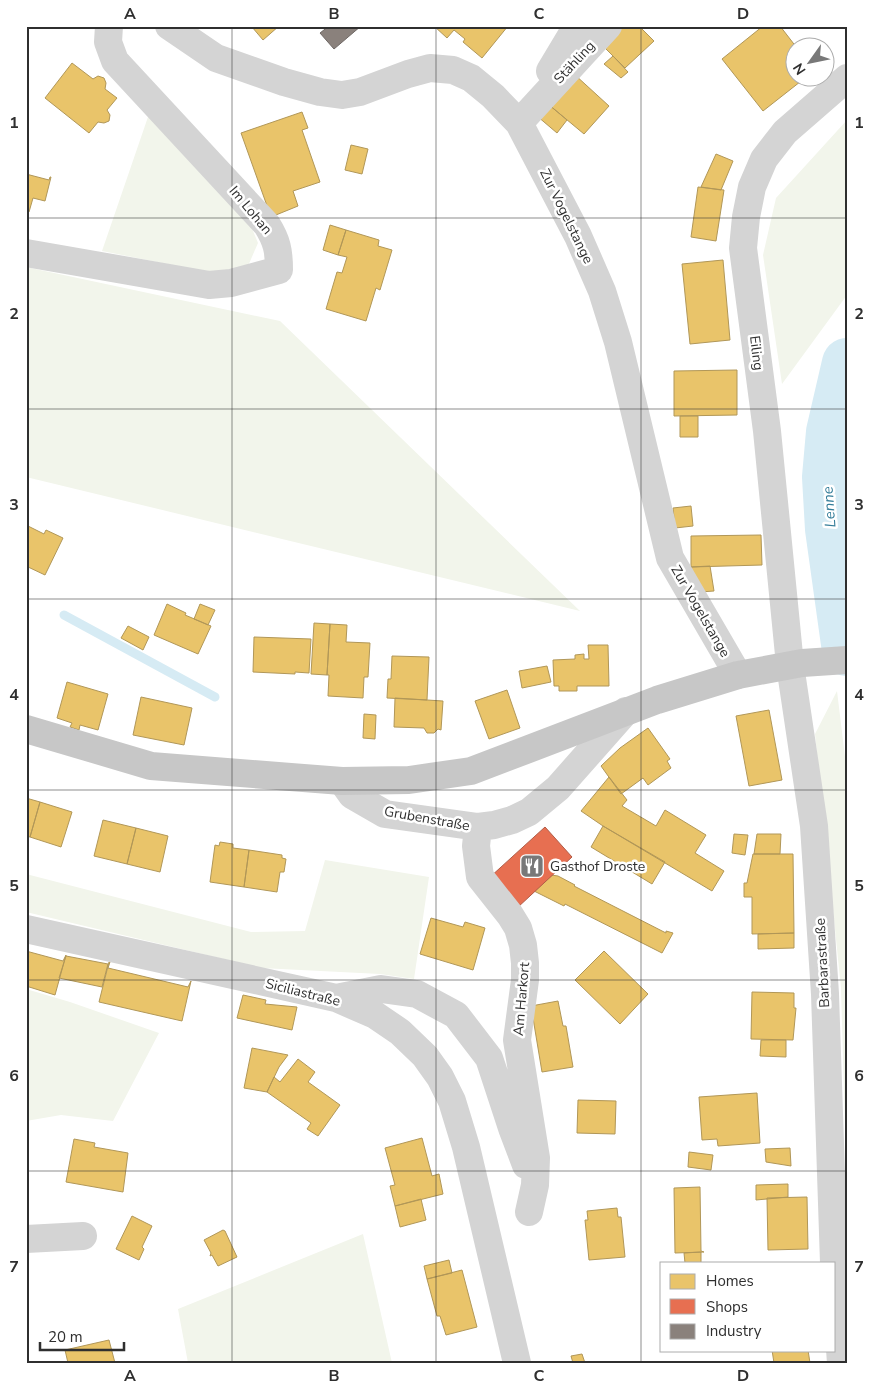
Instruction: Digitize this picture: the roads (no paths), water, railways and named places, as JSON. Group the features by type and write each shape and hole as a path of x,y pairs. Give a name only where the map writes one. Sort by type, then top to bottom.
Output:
{"main road":[{"name":"Grubenstraße","path":"26,729 151,766 342,781 409,780 471,771 626,711 738,675 796,664 847,660"}],"street":[{"name":"Im Lohan","path":"26,253 209,285 231,283 279,270 279,253 275,239 266,225 115,60 108,42 109,26"},
{"name":"Zur Vogelstange","path":"169,26 216,58 284,82 320,92 342,95 360,92 430,68 453,70 471,78 493,96 519,123 578,236 602,291 618,342 670,558 738,675"},
{"name":"Stähling","path":"541,98 552,68 577,26"},
{"name":"Stähling","path":"519,123 608,26"},
{"name":"Eiling","path":"796,664 743,248 746,217 752,187 764,159 785,132 847,78"},
{"name":"Barbarastraße","path":"796,664 814,826 824,994 834,1262"},
{"name":"Grubenstraße","path":"342,781 352,794 385,814 478,827 494,825 512,820 528,812 558,788 626,711"},
{"name":"Am Harkort","path":"478,827 476,846 480,877 518,928 526,963 517,1040 536,1158 535,1185 529,1212"},
{"name":"Siciliastraße","path":"26,929 336,998 375,1015 400,1032 425,1056 440,1077 452,1102 466,1147 517,1363"},
{"path":"336,998 381,989 417,994 456,1015 489,1058 512,1128 535,1185"},
{"path":"26,1239 83,1236"},
{"name":"Barbarastraße","path":"836,1292 841,1363"}],"waterway":[{"name":"Lenne","path":"847,363 831,432 827,477 830,529 847,651"},
{"path":"64,615 215,697"}],"place":[{"name":"Gasthof Droste","path":"532,866"}]}
